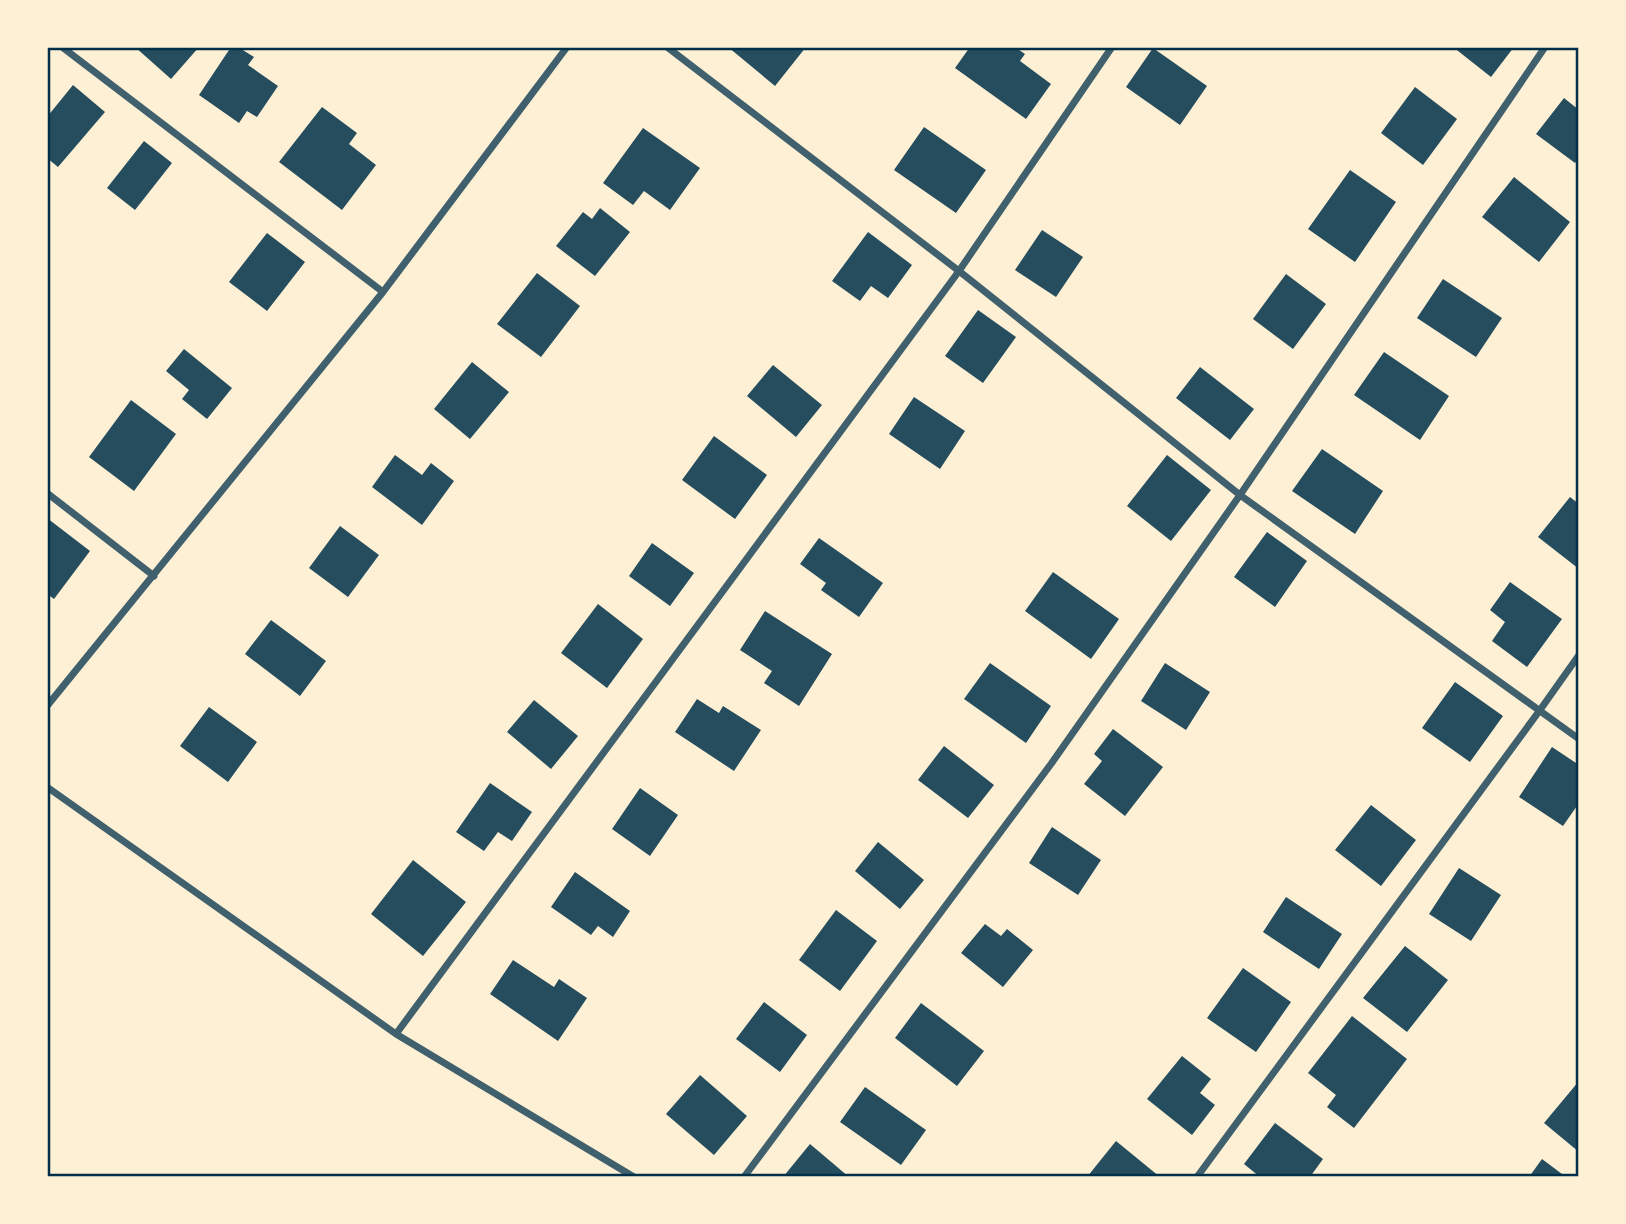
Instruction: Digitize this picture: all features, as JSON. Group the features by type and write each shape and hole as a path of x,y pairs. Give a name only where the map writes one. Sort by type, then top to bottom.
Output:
{"street":[{"path":"62,47 383,292"},
{"path":"47,706 383,292 567,47"},
{"path":"667,47 959,271 1240,495 1579,738"},
{"path":"396,1034 959,271 1112,47"},
{"path":"744,1177 1051,764 1240,495 1545,47"},
{"path":"47,492 154,576"},
{"path":"1197,1177 1579,655"},
{"path":"47,787 396,1034 634,1177"}],"building":[{"path":"135,47 199,47 171,79"},
{"path":"231,47 238,47 254,57 248,65 278,86 257,117 247,111 239,123 199,95"},
{"path":"728,47 806,47 775,86"},
{"path":"970,47 1015,47 1025,54 1020,61 1051,84 1026,119 955,68"},
{"path":"1453,47 1514,47 1491,77"},
{"path":"1153,48 1207,86 1180,125 1126,87"},
{"path":"73,85 105,112 58,167 47,158 47,117"},
{"path":"1415,87 1457,119 1423,165 1381,133"},
{"path":"1564,98 1579,110 1579,158 1575,163 1536,134"},
{"path":"322,107 357,133 349,144 376,165 342,210 279,162"},
{"path":"924,127 986,170 956,213 894,170"},
{"path":"643,128 700,168 670,210 644,191 633,205 603,183"},
{"path":"144,141 172,163 135,210 107,188"},
{"path":"1350,170 1396,202 1355,262 1308,229"},
{"path":"1514,177 1570,222 1539,262 1482,217"},
{"path":"600,208 630,232 595,276 556,246 583,212 592,219"},
{"path":"1042,230 1083,257 1056,297 1015,270"},
{"path":"868,232 912,265 888,298 871,286 860,301 832,281"},
{"path":"267,233 305,262 267,311 229,282"},
{"path":"537,273 580,306 541,357 497,324"},
{"path":"1286,274 1326,304 1293,349 1253,319"},
{"path":"1443,279 1502,318 1476,357 1417,318"},
{"path":"978,310 1016,337 983,383 945,356"},
{"path":"184,349 232,388 207,419 182,399 189,390 166,371"},
{"path":"1384,352 1449,396 1420,440 1354,395"},
{"path":"472,362 509,392 470,439 434,409"},
{"path":"773,365 822,405 796,437 747,396"},
{"path":"1200,367 1254,409 1230,440 1176,398"},
{"path":"914,397 965,431 940,469 889,434"},
{"path":"131,400 176,434 134,491 89,457"},
{"path":"714,436 767,475 735,519 682,480"},
{"path":"1322,449 1383,491 1355,534 1292,491"},
{"path":"395,455 422,475 431,463 454,481 422,525 372,487"},
{"path":"1167,455 1211,490 1171,541 1127,506"},
{"path":"1570,497 1579,504 1579,569 1538,537"},
{"path":"47,518 90,551 54,599 47,594"},
{"path":"340,526 379,555 348,597 309,568"},
{"path":"1267,532 1307,561 1275,607 1234,577"},
{"path":"819,538 883,583 859,617 821,590 826,583 800,564"},
{"path":"652,543 694,573 670,606 629,576"},
{"path":"1053,572 1119,619 1091,659 1025,611"},
{"path":"1510,582 1562,619 1527,667 1492,641 1505,622 1490,610"},
{"path":"598,604 643,639 607,688 561,653"},
{"path":"765,611 832,654 799,706 764,683 772,671 740,650"},
{"path":"271,620 326,661 300,696 245,654"},
{"path":"990,663 1051,706 1026,743 964,699"},
{"path":"1165,663 1210,692 1186,730 1141,701"},
{"path":"1455,682 1503,716 1470,762 1422,728"},
{"path":"697,699 719,713 723,706 761,730 734,771 675,732"},
{"path":"534,700 578,736 551,769 507,732"},
{"path":"209,707 257,742 228,782 180,746"},
{"path":"1113,729 1163,767 1125,816 1084,784 1102,761 1094,754"},
{"path":"944,746 994,785 968,818 918,780"},
{"path":"1552,747 1579,765 1579,803 1563,826 1519,797"},
{"path":"490,783 532,812 512,841 498,832 484,851 456,832"},
{"path":"640,788 678,815 650,856 612,829"},
{"path":"1371,805 1416,840 1381,886 1335,850"},
{"path":"1052,827 1101,860 1078,895 1029,863"},
{"path":"878,842 924,880 900,909 855,871"},
{"path":"413,860 466,902 423,956 371,914"},
{"path":"1459,868 1501,895 1471,941 1429,914"},
{"path":"575,872 630,911 613,937 598,926 591,935 551,907"},
{"path":"1286,897 1342,934 1319,969 1263,932"},
{"path":"836,910 877,941 840,991 799,960"},
{"path":"985,924 1001,936 1007,929 1033,950 1003,987 961,953"},
{"path":"1405,946 1448,980 1407,1032 1363,998"},
{"path":"513,960 554,987 559,979 587,998 558,1041 490,994"},
{"path":"1243,968 1291,1002 1256,1052 1207,1018"},
{"path":"764,1002 807,1035 780,1072 736,1039"},
{"path":"921,1003 984,1051 957,1086 895,1038"},
{"path":"1352,1016 1407,1059 1354,1128 1327,1107 1336,1095 1308,1073"},
{"path":"1182,1056 1211,1079 1200,1093 1215,1105 1192,1135 1147,1099"},
{"path":"700,1075 747,1116 714,1155 666,1114"},
{"path":"1579,1081 1579,1152 1544,1123"},
{"path":"865,1087 926,1130 901,1165 840,1122"},
{"path":"1275,1123 1323,1159 1310,1177 1260,1177 1244,1164"},
{"path":"1116,1141 1160,1177 1087,1177"},
{"path":"810,1144 849,1177 783,1177"},
{"path":"1542,1159 1566,1177 1529,1177"}]}
